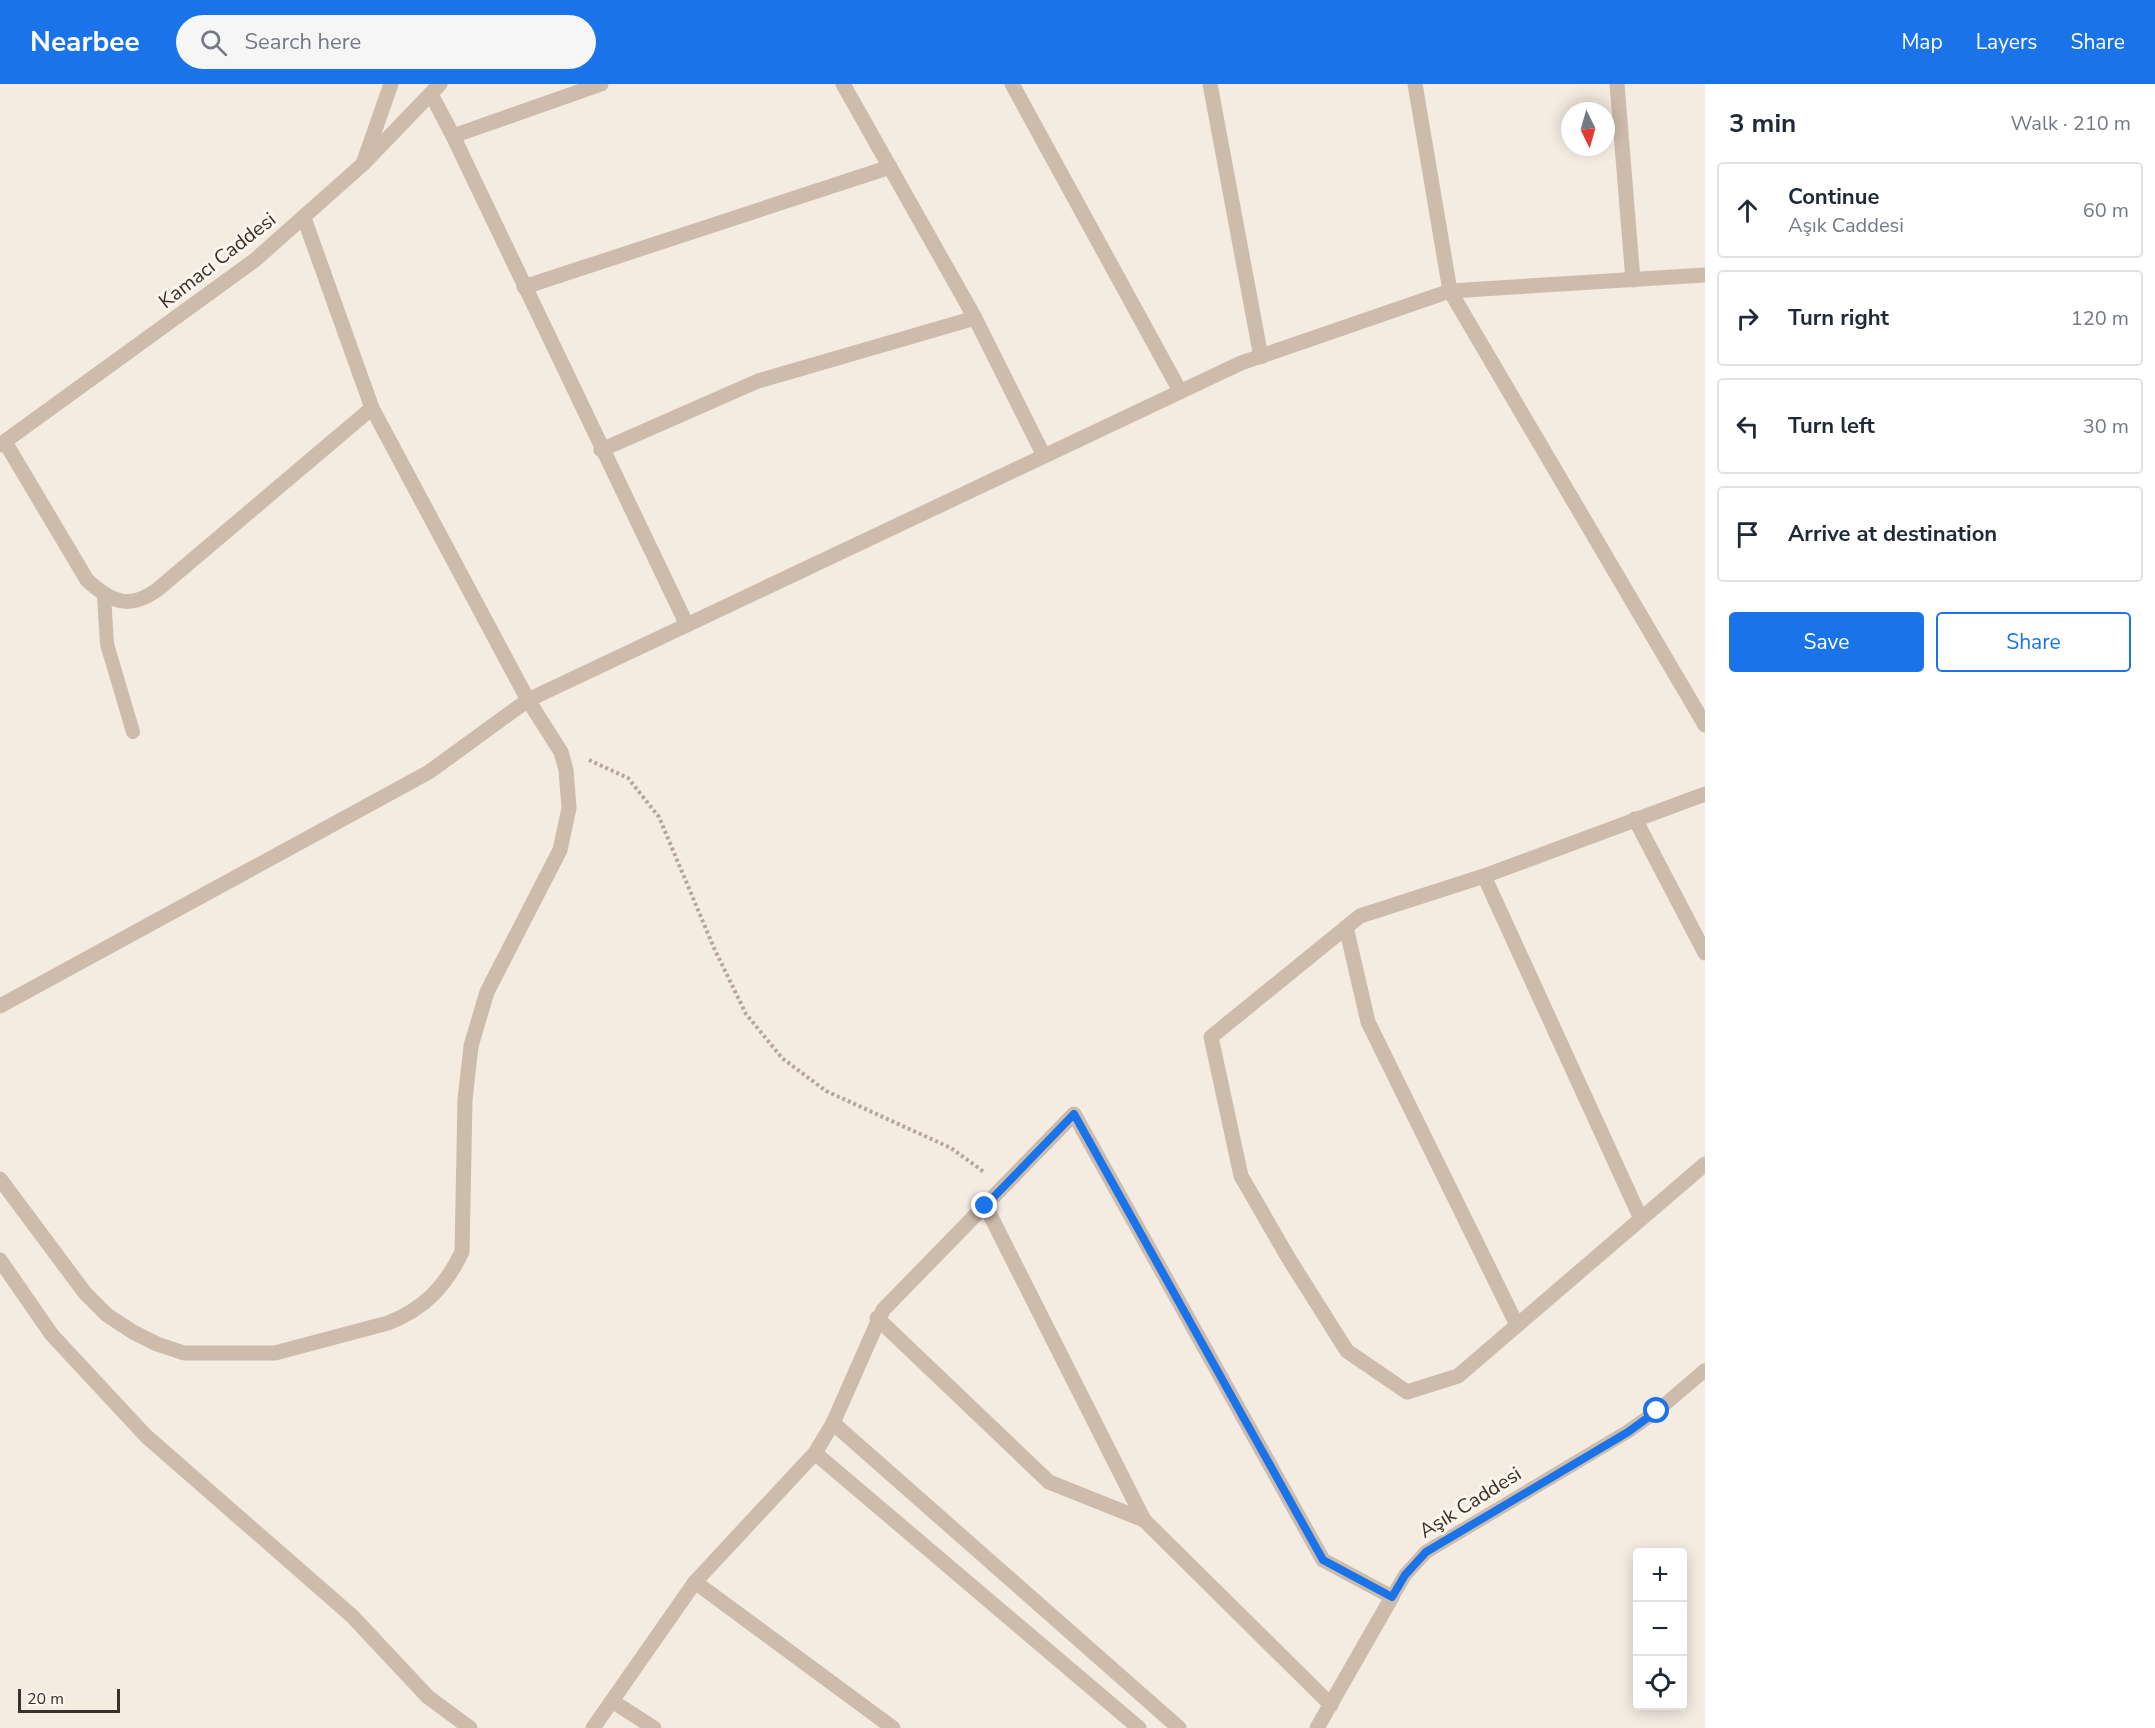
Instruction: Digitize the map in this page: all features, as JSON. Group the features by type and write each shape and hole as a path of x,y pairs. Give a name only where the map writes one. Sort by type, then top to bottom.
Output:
{"street":[{"path":"363,164 392,84"},
{"path":"453,136 601,84"},
{"path":"843,84 975,318 1043,454"},
{"path":"1012,84 1180,391"},
{"path":"1209,84 1261,357"},
{"path":"1415,84 1450,291 1705,725"},
{"path":"1617,84 1633,280"},
{"path":"435,89 453,136 601,450 687,625"},
{"name":"Kamacı Caddesi","path":"2,443 163,329 255,260 363,164 435,89"},
{"path":"524,287 890,167"},
{"path":"0,1179 85,1293 107,1315 133,1332 184,1353 275,1353 388,1323 421,1306 436,1294 451,1275 462,1252 465,1100 471,1046 487,992 561,850 569,808 566,770 561,752 528,700 372,408 304,218"},
{"path":"0,1006 429,772 528,700 1043,454 1241,363 1450,291 1705,275"},
{"path":"601,450 758,381 975,318"},
{"path":"2,443 87,580 104,596 123,602 143,600 158,590 372,408"},
{"path":"1705,794 1484,876 1360,916 1211,1037 1242,1176 1289,1259 1347,1351 1407,1392 1458,1376 1705,1164"},
{"path":"1635,819 1705,953"},
{"path":"1484,876 1641,1219"},
{"path":"1346,927 1368,1022 1517,1325"},
{"path":"593,1728 694,1582 815,1453 833,1423 877,1318 1074,1114 1323,1560 1392,1597"},
{"path":"985,1206 1144,1520 1331,1705"},
{"path":"0,1260 52,1335 146,1436 352,1616 428,1697 470,1728"},
{"path":"877,1318 1049,1482 1144,1520"},
{"path":"833,1423 1179,1728"},
{"path":"815,1453 1139,1728"},
{"path":"694,1582 893,1728"},
{"name":"Aşık Caddesi","path":"1317,1728 1392,1597"},
{"path":"612,1701 654,1728"}],"lane":[{"path":"104,596 107,644 133,732"},
{"name":"Aşık Caddesi","path":"1392,1597 1405,1575 1426,1552 1628,1432 1657,1411 1705,1370"}],"path":[{"path":"561,752 601,763 628,778 659,817 714,948 746,1014 782,1058 826,1091 951,1148 1004,1186"}],"route":[{"path":"985,1206 1074,1114 1323,1560 1392,1597 1405,1575 1426,1552 1628,1432 1657,1411"}]}
